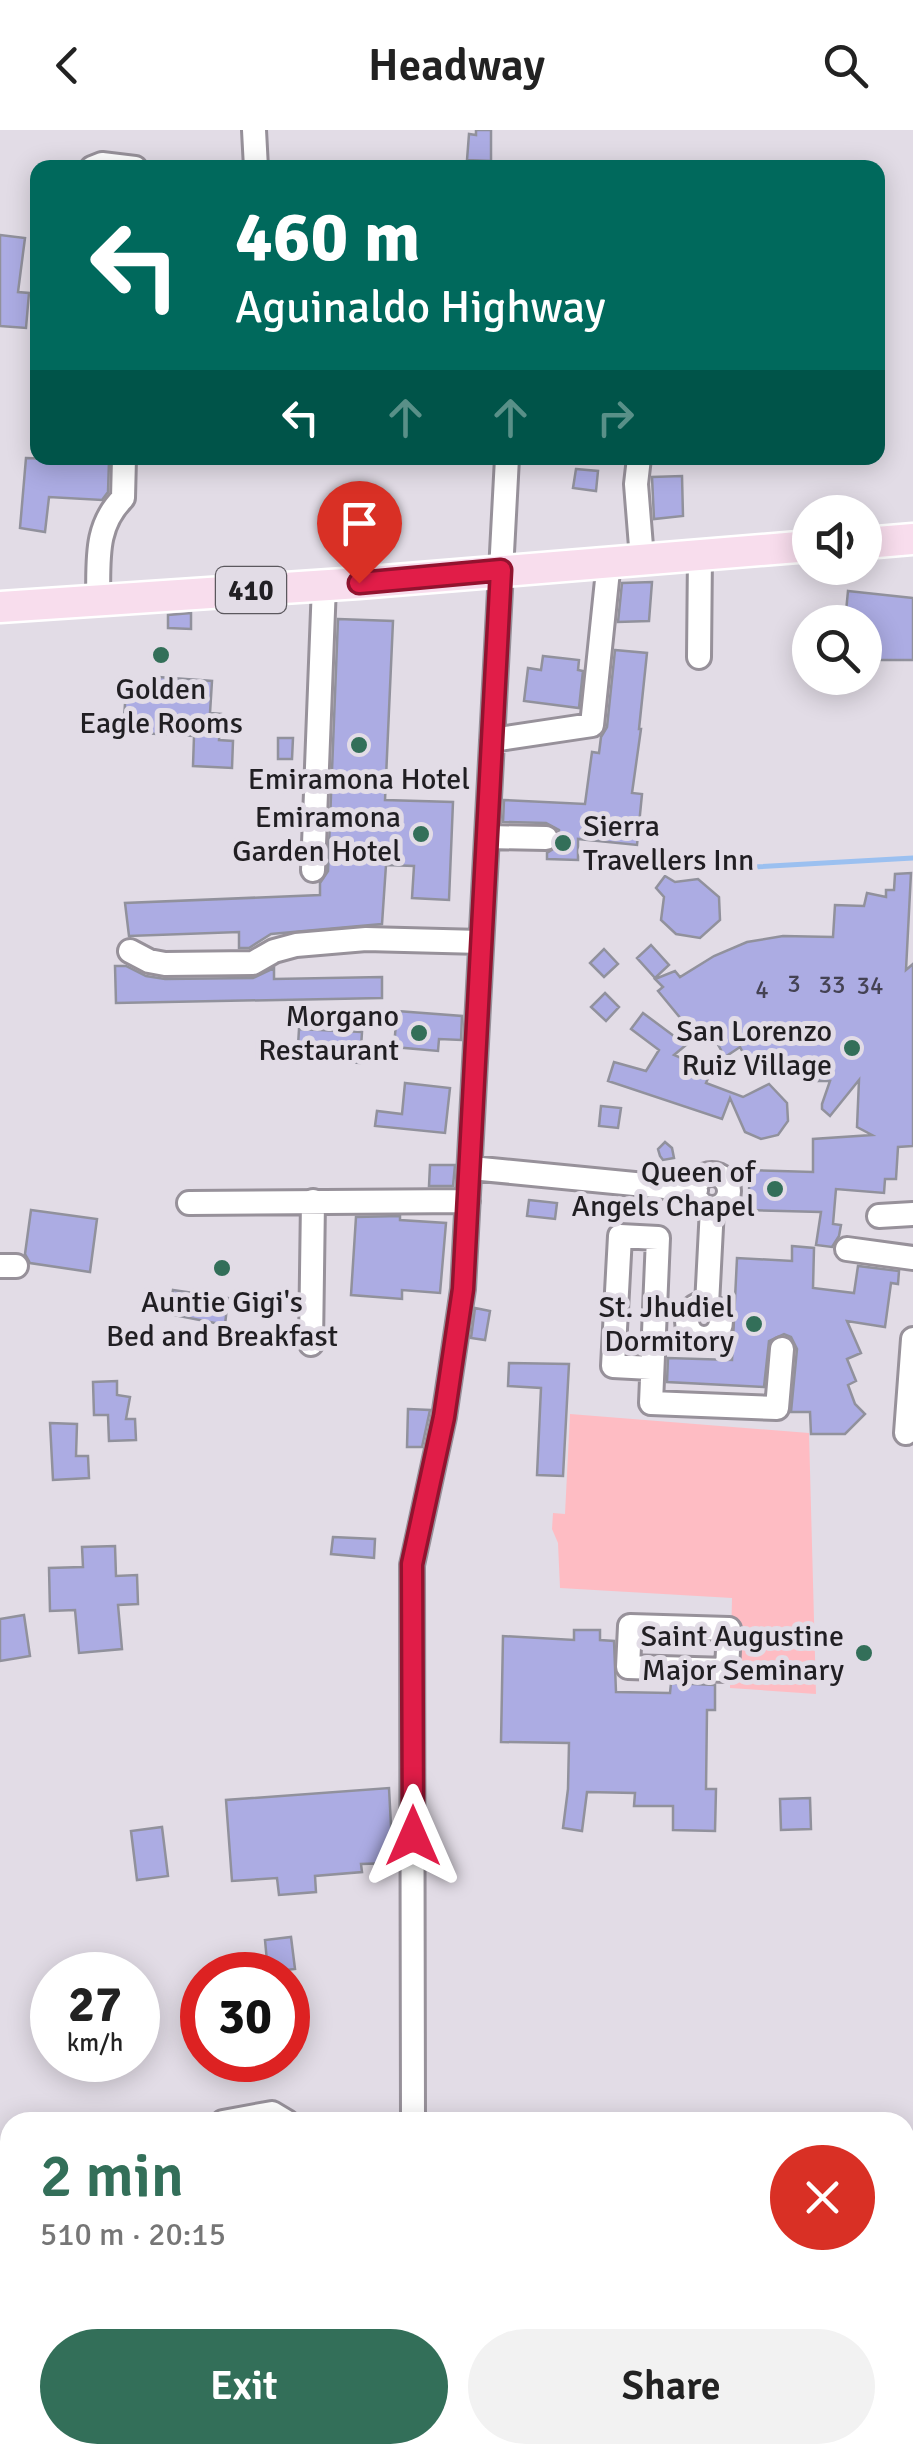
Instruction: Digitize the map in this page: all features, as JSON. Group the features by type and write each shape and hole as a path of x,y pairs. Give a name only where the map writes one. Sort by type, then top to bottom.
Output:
{"main road":[{"path":"882,542 913,539"},
{"name":"410","path":"0,607 792,547"}],"street":[{"path":"254,130 256,160"},
{"path":"98,599 100,534 110,512 123,498 124,465"},
{"path":"414,2112 412,1564 444,1417 463,1289 508,465"},
{"path":"638,465 642,559"},
{"path":"699,657 700,554"},
{"path":"492,740 592,725 609,561"},
{"path":"313,870 324,585"},
{"path":"486,837 546,838"},
{"path":"130,951 164,964 253,963 296,945 366,938 481,942"},
{"path":"470,1168 696,1190 700,1180 710,1174 725,1180 729,1190 726,1200 712,1208 707,1305 719,1315 720,1326 704,1338 694,1334 687,1320 654,1320"},
{"path":"189,1203 468,1200"},
{"path":"312,1201 312,1344"},
{"path":"879,1216 913,1214"},
{"path":"651,1368 613,1366 620,1236 658,1238 651,1402 776,1408 782,1348"},
{"path":"847,1250 913,1258"},
{"path":"906,1433 913,1339"}],"shaded area":[{"path":"570,1414 809,1433 816,1694 730,1688 732,1598 560,1588 558,1543 552,1529 553,1513 565,1514"}],"building":[{"path":"476,130 491,130 491,160 467,160 469,134 476,135"},
{"path":"0,235 25,238 18,292 29,293 26,328 0,326"},
{"path":"26,458 30,458 30,465 109,465 108,492 102,500 49,497 45,532 20,528"},
{"path":"576,469 598,471 596,491 573,488"},
{"path":"682,476 683,516 654,519 652,477"},
{"path":"652,582 649,621 618,622 622,583"},
{"path":"848,591 913,598 913,660 882,660 882,605 847,605"},
{"path":"191,613 191,629 168,628 168,615"},
{"path":"338,619 393,621 385,800 453,802 449,900 412,898 414,866 386,865 382,924 271,934 249,948 239,948 239,932 129,936 125,903 320,895 320,883 328,871"},
{"path":"615,650 647,653 632,793 642,794 637,845 578,839 578,860 547,859 547,853 559,845 559,830 546,823 503,822 504,800 585,804 592,752 599,753 607,727"},
{"path":"543,656 579,660 578,670 583,671 579,708 524,701 528,668 541,670"},
{"path":"158,677 212,681 210,713 221,714 219,740 233,741 232,768 193,766 194,736 123,732 126,690 157,692"},
{"path":"278,738 293,738 292,759 278,759"},
{"path":"911,873 906,970 913,964 913,1146 898,1147 896,1179 885,1179 884,1193 836,1189 833,1224 841,1225 839,1236 832,1247 816,1245 821,1212 748,1210 750,1170 813,1172 813,1139 872,1135 857,1127 859,1080 830,1116 822,1104 830,1081 818,1081 819,1074 812,1074 812,1065 749,1064 740,1047 725,1057 708,1027 696,1037 658,991 663,987 655,979 675,971 680,977 747,942 783,936 833,937 835,905 864,906 867,893 886,897 886,890 894,890 895,874"},
{"path":"665,876 675,882 698,879 719,897 720,920 700,938 676,934 661,920 664,897 656,888"},
{"path":"651,945 669,965 655,978 637,958"},
{"path":"604,949 618,964 604,977 590,963"},
{"path":"115,966 165,979 253,978 274,968 274,979 382,977 382,998 116,1003"},
{"path":"605,993 619,1007 606,1021 591,1007"},
{"path":"397,1011 462,1016 461,1040 439,1039 438,1051 394,1047"},
{"path":"643,1013 686,1045 674,1055 711,1071 706,1083 743,1097 769,1084 787,1103 788,1121 778,1135 761,1139 745,1132 730,1098 722,1119 608,1081 614,1062 646,1071 659,1050 631,1029"},
{"path":"299,1029 362,1032 360,1063 325,1061 325,1047 298,1046"},
{"path":"405,1083 450,1088 445,1133 375,1126 377,1111 402,1114"},
{"path":"601,1106 621,1108 618,1128 599,1126"},
{"path":"665,1142 672,1148 674,1158 663,1160 660,1156 658,1149"},
{"path":"430,1165 455,1165 453,1186 429,1186"},
{"path":"529,1200 557,1203 555,1219 527,1216"},
{"path":"31,1210 97,1219 90,1272 30,1263 25,1254"},
{"path":"400,1216 400,1220 446,1223 440,1293 402,1290 402,1299 351,1295 356,1217"},
{"path":"792,1246 814,1248 813,1288 854,1293 858,1266 899,1271 898,1284 891,1283 885,1327 847,1321 861,1353 847,1359 856,1381 848,1385 855,1404 865,1414 845,1434 811,1434 810,1412 791,1412 797,1349 791,1337 784,1334 769,1341 764,1387 667,1382 668,1358 732,1360 737,1258 792,1261"},
{"path":"173,1290 228,1298 225,1325 169,1314"},
{"path":"475,1308 490,1311 485,1340 471,1338"},
{"path":"509,1363 569,1364 563,1476 537,1475 541,1388 508,1386"},
{"path":"117,1381 117,1395 130,1397 126,1419 135,1419 136,1440 109,1441 108,1415 94,1415 93,1382"},
{"path":"408,1409 430,1410 422,1447 407,1447"},
{"path":"50,1423 77,1424 76,1456 88,1456 89,1478 53,1480"},
{"path":"333,1537 375,1539 374,1558 331,1554"},
{"path":"115,1546 116,1576 137,1575 138,1604 118,1605 122,1649 79,1653 75,1610 50,1611 49,1568 83,1567 82,1547"},
{"path":"24,1615 30,1656 0,1661 0,1619"},
{"path":"574,1630 600,1630 600,1640 614,1641 616,1692 670,1693 671,1683 715,1685 715,1710 707,1710 706,1789 716,1789 715,1831 673,1830 673,1806 634,1806 635,1793 587,1792 582,1831 563,1828 569,1743 501,1742 503,1636 574,1640"},
{"path":"389,1788 393,1863 361,1864 362,1872 315,1876 316,1892 279,1895 277,1878 232,1881 226,1800"},
{"path":"810,1798 811,1829 781,1830 780,1799"},
{"path":"162,1827 168,1876 137,1880 131,1831"},
{"path":"291,1937 293,1952 266,1952 265,1940"}],"waterway":[{"path":"753,867 913,858"}],"place":[{"name":"Golden Eagle Rooms","path":"161,655"},
{"name":"Emiramona Hotel","path":"359,745"},
{"name":"Emiramona Garden Hotel","path":"421,834"},
{"name":"Sierra Travellers Inn","path":"563,843"},
{"name":"Morgano Restaurant","path":"419,1033"},
{"name":"San Lorenzo Ruiz Village","path":"852,1048"},
{"name":"Queen of Angels Chapel","path":"775,1189"},
{"name":"Auntie Gigi's Bed and Breakfast","path":"222,1268"},
{"name":"St. Jhudiel Dormitory","path":"754,1324"},
{"name":"Saint Augustine Major Seminary","path":"864,1653"}],"route":[{"path":"359,583 501,570 463,1289 434,1471 412,1564 413,1836"}]}
